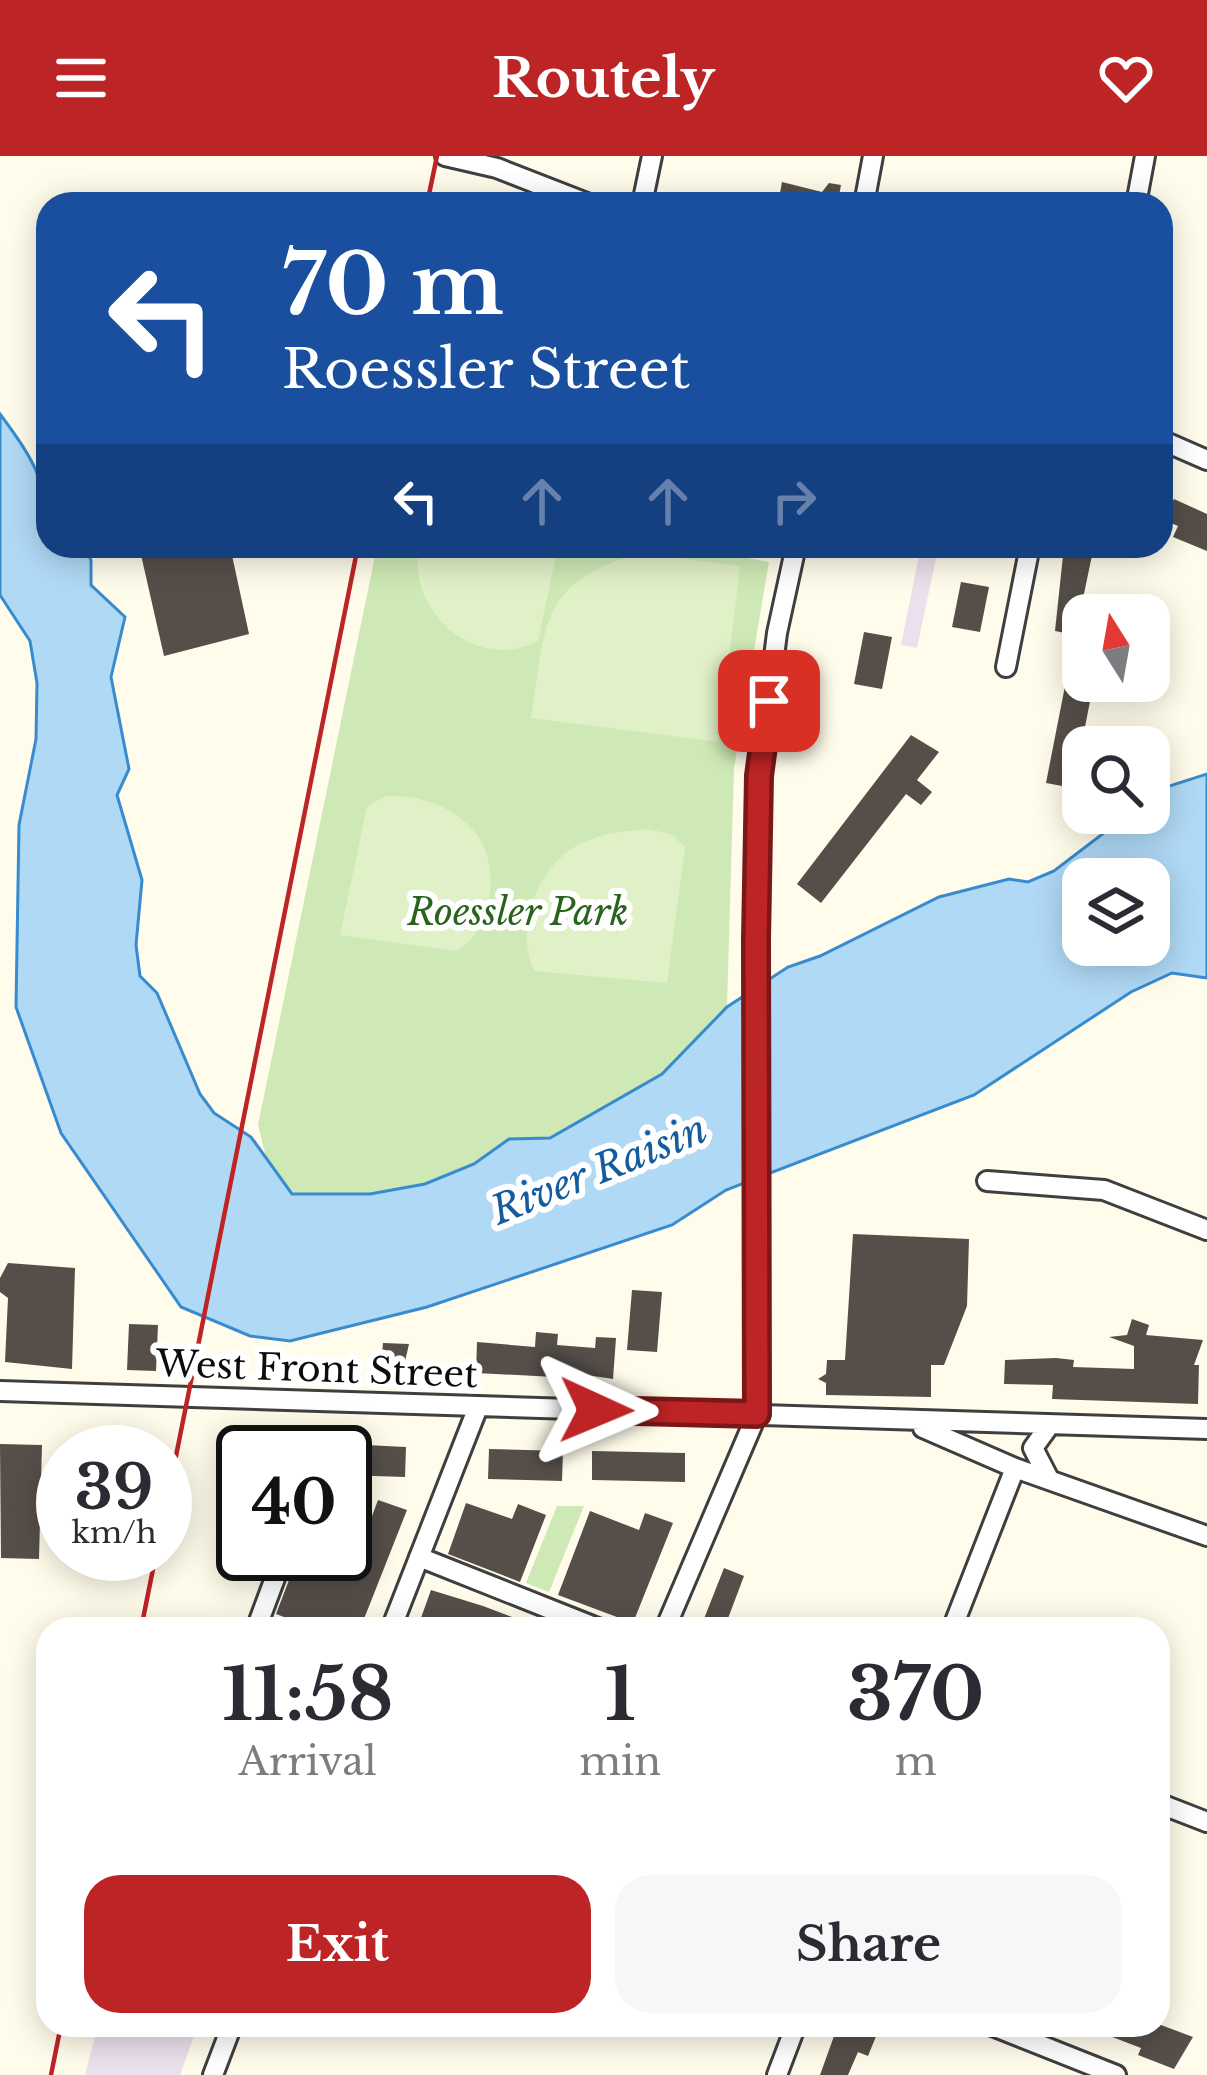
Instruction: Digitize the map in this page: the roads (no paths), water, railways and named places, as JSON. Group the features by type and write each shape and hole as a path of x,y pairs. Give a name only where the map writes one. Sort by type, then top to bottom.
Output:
{"street":[{"path":"445,156 497,168 558,192"},
{"path":"644,192 652,156"},
{"path":"866,192 873,156"},
{"path":"1138,192 1145,156"},
{"path":"1173,445 1207,460"},
{"path":"669,1617 757,1414 759,776 777,633 793,558"},
{"path":"1006,667 1028,558"},
{"path":"987,1181 1104,1190 1207,1230"},
{"name":"West Front Street","path":"0,1391 757,1414 913,1424 1207,1429"},
{"path":"396,1617 478,1407"},
{"path":"913,1424 1015,1468 1207,1536"},
{"path":"1049,1426 1033,1448 1049,1479"},
{"path":"957,1617 1015,1468"},
{"path":"419,1557 570,1617"},
{"path":"260,1617 274,1581"},
{"path":"1170,1808 1207,1822"},
{"path":"213,2075 227,2037"},
{"path":"777,2075 791,2037"},
{"path":"1020,2037 1116,2075"}],"water":[{"name":"River Raisin","path":"0,414 36,471 36,558 90,558 91,585 125,617 111,677 129,769 117,795 142,880 136,945 140,976 157,993 200,1094 214,1113 251,1137 292,1194 370,1194 425,1184 474,1164 509,1139 550,1138 662,1074 727,1007 788,967 939,897 1009,879 1028,882 1062,865 1062,966 1170,966 1170,858 1071,858 1102,834 1170,834 1170,786 1207,774 1207,978 1172,973 1131,992 974,1095 726,1190 672,1225 427,1307 290,1341 250,1336 181,1307 61,1133 16,1007 19,825 36,739 37,683 30,641 0,595"}],"railway":[{"path":"430,192 437,156"},
{"path":"182,1425 356,558"},
{"path":"143,1617 151,1581"},
{"path":"51,2075 59,2037"}],"park label":[{"name":"Roessler Park","path":"518,912"}]}
